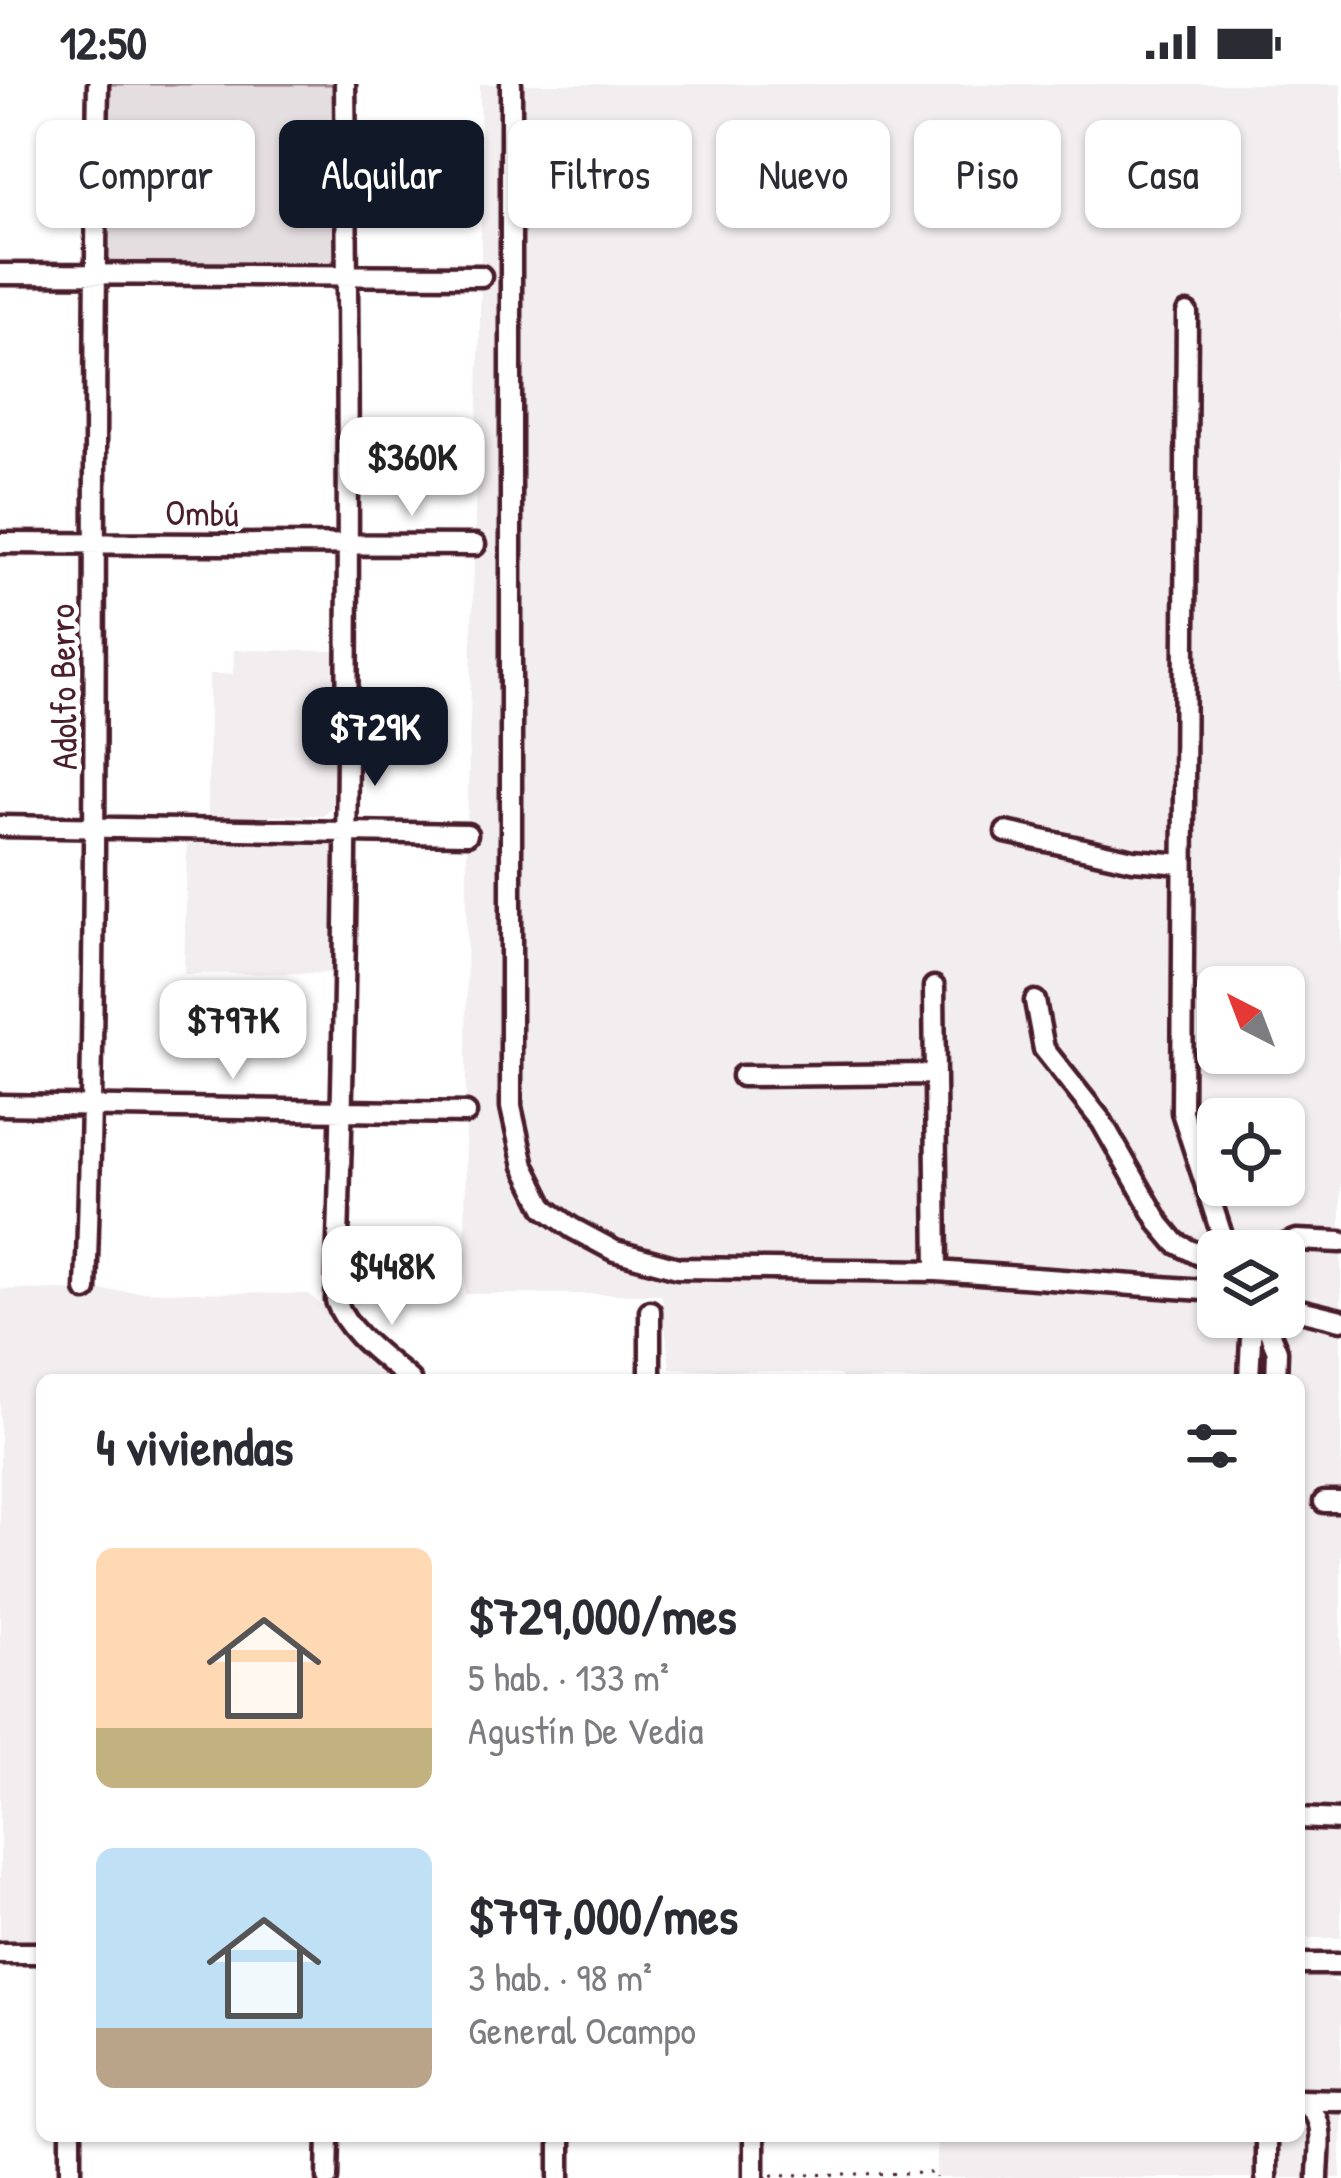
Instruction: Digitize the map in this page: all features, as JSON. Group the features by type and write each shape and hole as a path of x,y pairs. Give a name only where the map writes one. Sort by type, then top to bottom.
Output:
{"street":[{"name":"Adolfo Berro","path":"86,1290 97,828 98,84"},
{"path":"345,84 350,546 336,1301 354,1330 403,1374"},
{"path":"511,84 511,1108 524,1166 545,1208 615,1251 678,1268 937,1271 1197,1290"},
{"path":"0,274 482,276"},
{"path":"1187,313 1182,1112 1220,1230"},
{"name":"Ombú","path":"0,543 475,545"},
{"path":"0,826 467,834"},
{"path":"1006,832 1133,860 1183,864"},
{"path":"934,987 937,1271"},
{"path":"1035,1001 1044,1049 1102,1122 1160,1224 1175,1243 1197,1254"},
{"path":"742,1076 935,1074"},
{"path":"0,1105 466,1113"},
{"path":"1305,1240 1341,1242"},
{"path":"650,1311 650,1374"},
{"path":"1305,1311 1341,1320"},
{"path":"1249,1374 1251,1338"},
{"path":"1272,1338 1277,1351 1276,1374"},
{"path":"1305,1818 1341,1820"},
{"path":"0,1953 36,1953"},
{"path":"1305,1964 1341,1964"},
{"path":"1305,2100 1341,2100"},
{"path":"1305,2103 1318,2121 1318,2178"},
{"path":"71,2142 71,2178"},
{"path":"328,2178 329,2142"},
{"path":"560,2142 560,2178"},
{"path":"755,2142 760,2174"},
{"path":"1266,2142 1266,2178"}],"path":[{"path":"760,2174 936,2173 936,2178"}],"shaded area":[{"path":"98,84 335,84 335,120 279,120 279,228 336,228 336,258 328,267 110,265 102,255 101,228 255,228 255,120 99,120"},
{"path":"480,84 1341,84 1341,1938 1305,1938 1305,1374 816,1374 670,1368 661,1294 465,1294 467,834 484,228"},
{"path":"234,650 339,651 338,799 324,815 208,817 209,674 233,674"},
{"path":"187,842 325,844 333,848 339,855 336,973 184,974"},
{"path":"0,1289 309,1294 393,1374 36,1374 36,1945 0,1945"},
{"path":"1305,1976 1324,1976 1341,1990 1341,2178 936,2178 937,2142 1305,2142"}]}
